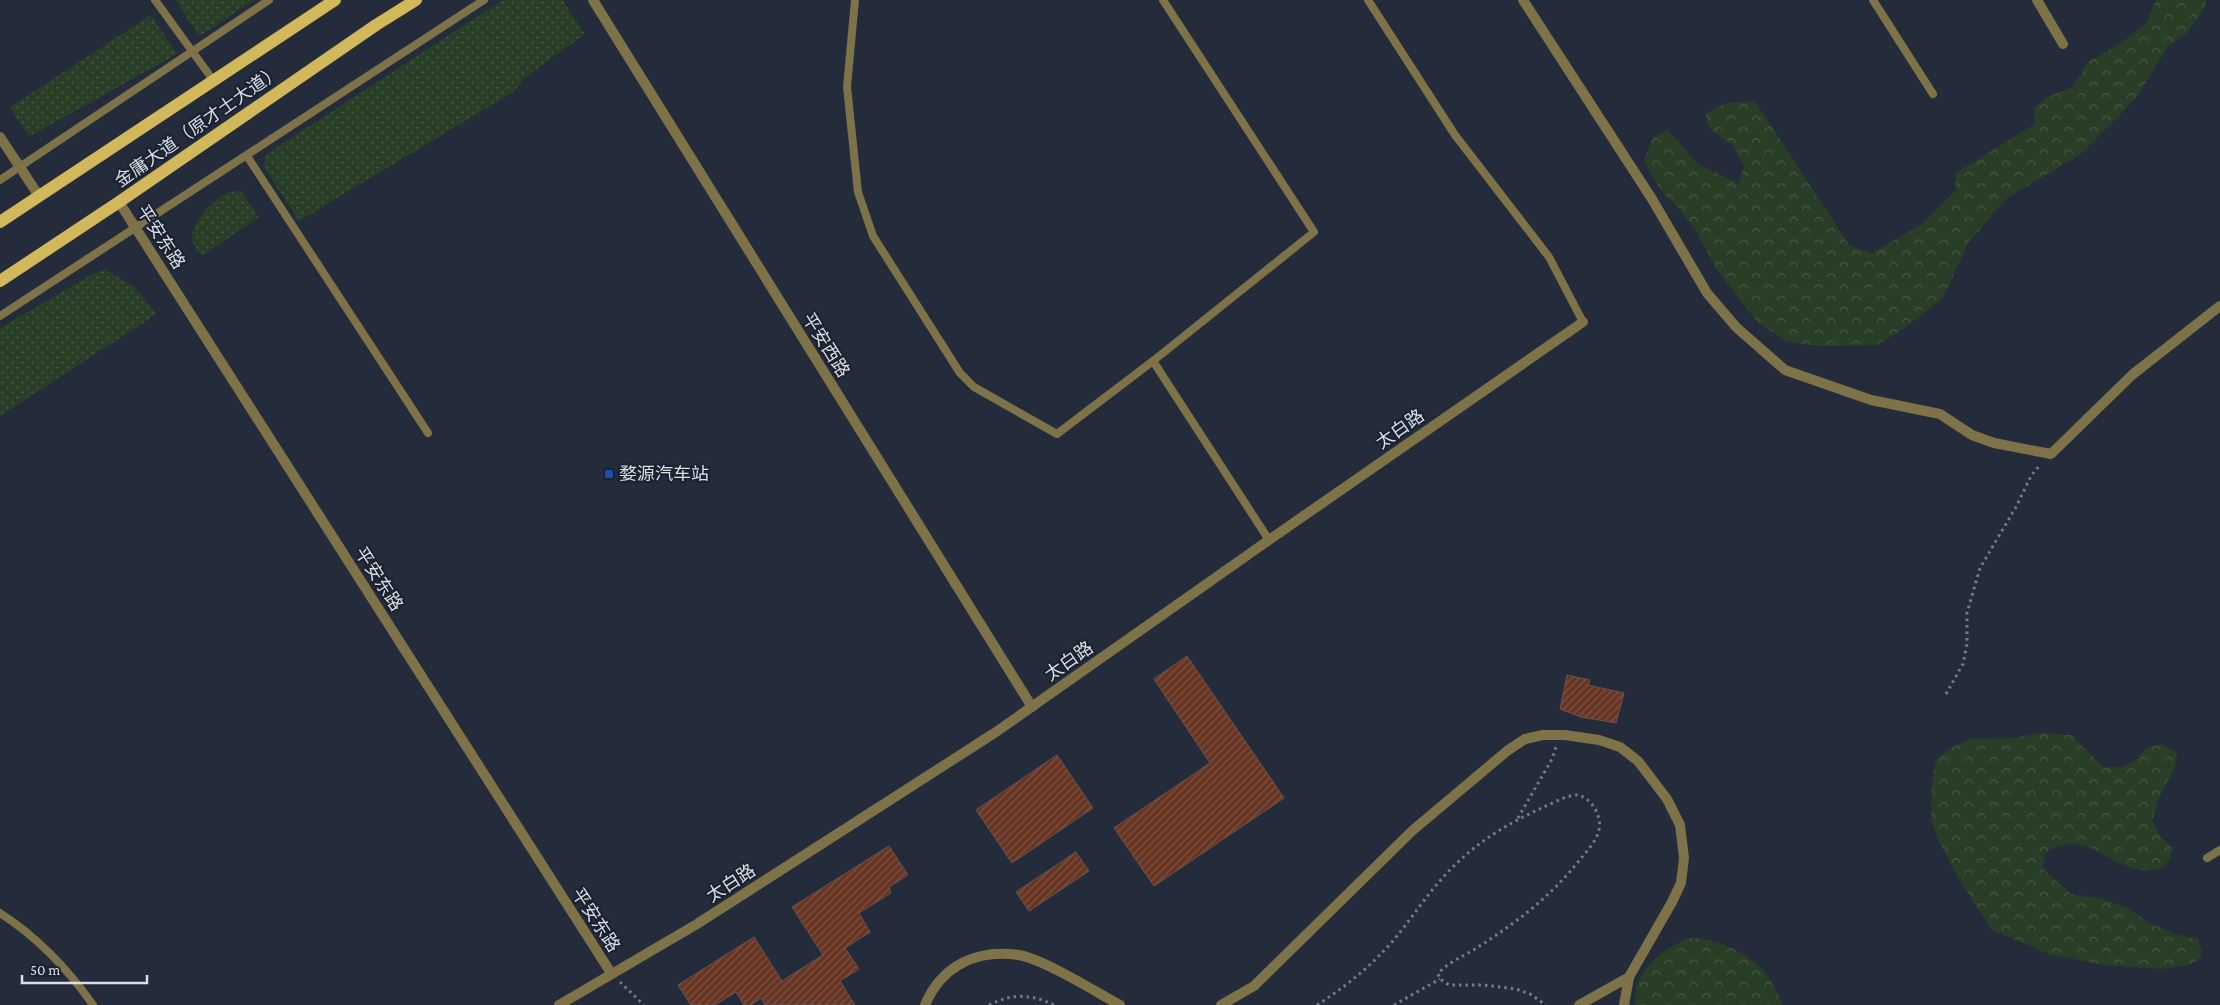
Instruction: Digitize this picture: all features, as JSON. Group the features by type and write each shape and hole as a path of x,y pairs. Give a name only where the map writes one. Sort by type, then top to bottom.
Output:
{"main road":[{"name":"金庸大道（原才士大道）","path":"0,222 334,0"},
{"name":"金庸大道（原才士大道）","path":"0,281 119,202 376,25 416,0"}],"street":[{"name":"平安西路","path":"593,0 1032,707"},
{"path":"1523,0 1652,199 1707,293 1736,327 1785,370 1871,400 1940,414 1972,435 1994,443 2050,454 2132,375 2220,306"},
{"path":"2037,0 2064,44"},
{"path":"0,137 39,196"},
{"name":"平安东路","path":"119,202 611,973"},
{"name":"太白路","path":"559,1005 698,924 996,732 1583,322"},
{"path":"1221,1005 1254,986 1412,831 1507,751 1525,739 1543,735 1560,735 1599,740 1620,747 1638,761 1667,799 1680,825 1684,858 1681,883 1629,977 1624,1005"},
{"path":"925,1005 932,989 959,965 973,957 1020,955 1044,965 1120,1005"},
{"path":"1579,1005 1629,977"}],"lane":[{"path":"155,0 213,80"},
{"path":"0,180 269,0"},
{"path":"0,316 484,0"},
{"path":"855,0 847,87 858,192 873,236 960,373 974,387 1057,434 1153,361 1314,232 1164,0"},
{"path":"1368,0 1455,134 1549,257 1583,322"},
{"path":"1872,0 1933,94"},
{"path":"247,156 428,433"},
{"path":"1153,361 1269,540"},
{"path":"2207,858 2220,850"},
{"path":"0,913 26,930 46,949 93,1005"}],"path":[{"path":"1946,694 1963,664 1967,644 1967,612 1980,568 2016,507 2031,476 2050,454"},
{"path":"1518,819 1552,759 1560,735"},
{"path":"1317,1005 1366,969 1393,941 1456,864 1486,838 1518,819 1562,798 1577,795 1587,800 1596,809 1599,830 1592,846 1541,903 1509,928 1463,957 1443,967 1438,974 1440,979 1448,985 1483,985 1516,989 1530,994 1546,1005"},
{"path":"611,973 644,1005"},
{"path":"1394,1005 1440,979"},
{"path":"989,1005 1016,996 1037,997 1054,1005"}],"green space":[{"path":"176,0 254,0 202,35 197,34"},
{"path":"503,0 563,0 585,34 524,78 515,91 299,221 264,167 265,155"},
{"path":"2156,0 2206,0 2205,7 2188,32 2169,45 2139,94 2123,112 2081,154 2007,198 1968,243 1943,298 1905,328 1877,345 1819,346 1787,342 1757,322 1718,271 1697,233 1681,211 1662,192 1644,161 1653,137 1668,130 1698,164 1739,184 1744,165 1731,144 1710,129 1705,114 1725,103 1755,101 1849,245 1871,254 1923,223 1955,191 1956,173 2035,124 2034,108 2047,97 2073,87 2088,62 2122,42 2146,24"},
{"path":"151,15 177,54 29,137 10,107"},
{"path":"241,191 259,217 202,256 193,243 192,236 198,221 209,206 223,195"},
{"path":"106,270 135,287 157,314 0,416 0,328 96,272"},
{"path":"2037,733 2071,735 2103,767 2122,767 2138,758 2146,748 2162,744 2177,752 2175,768 2159,797 2152,821 2160,836 2172,847 2170,859 2162,868 2144,870 2129,867 2085,846 2073,844 2060,846 2045,853 2042,868 2071,894 2098,898 2128,908 2149,923 2172,933 2197,939 2202,951 2200,959 2189,965 2162,969 2103,965 2051,955 1992,930 1960,881 1938,840 1931,819 1932,784 1936,760 1947,750 1969,739 2014,738"},
{"path":"1690,938 1713,941 1746,956 1763,971 1772,983 1783,1005 1635,1005 1637,984 1653,960 1674,945"}],"building":[{"path":"1187,656 1284,798 1154,886 1114,828 1210,763 1154,679"},
{"path":"1567,675 1590,680 1588,685 1624,693 1616,723 1581,717 1560,709"},
{"path":"1057,755 1093,808 1012,863 976,810"},
{"path":"889,846 908,875 889,887 891,893 859,913 870,932 845,948 859,969 840,981 855,1005 765,1005 761,998 751,1005 744,1005 736,992 715,1005 691,1005 678,985 754,937 782,981 823,955 792,907"},
{"path":"1076,852 1089,871 1029,911 1016,892"}],"place":[{"name":"婺源汽车站","path":"609,474"}]}
